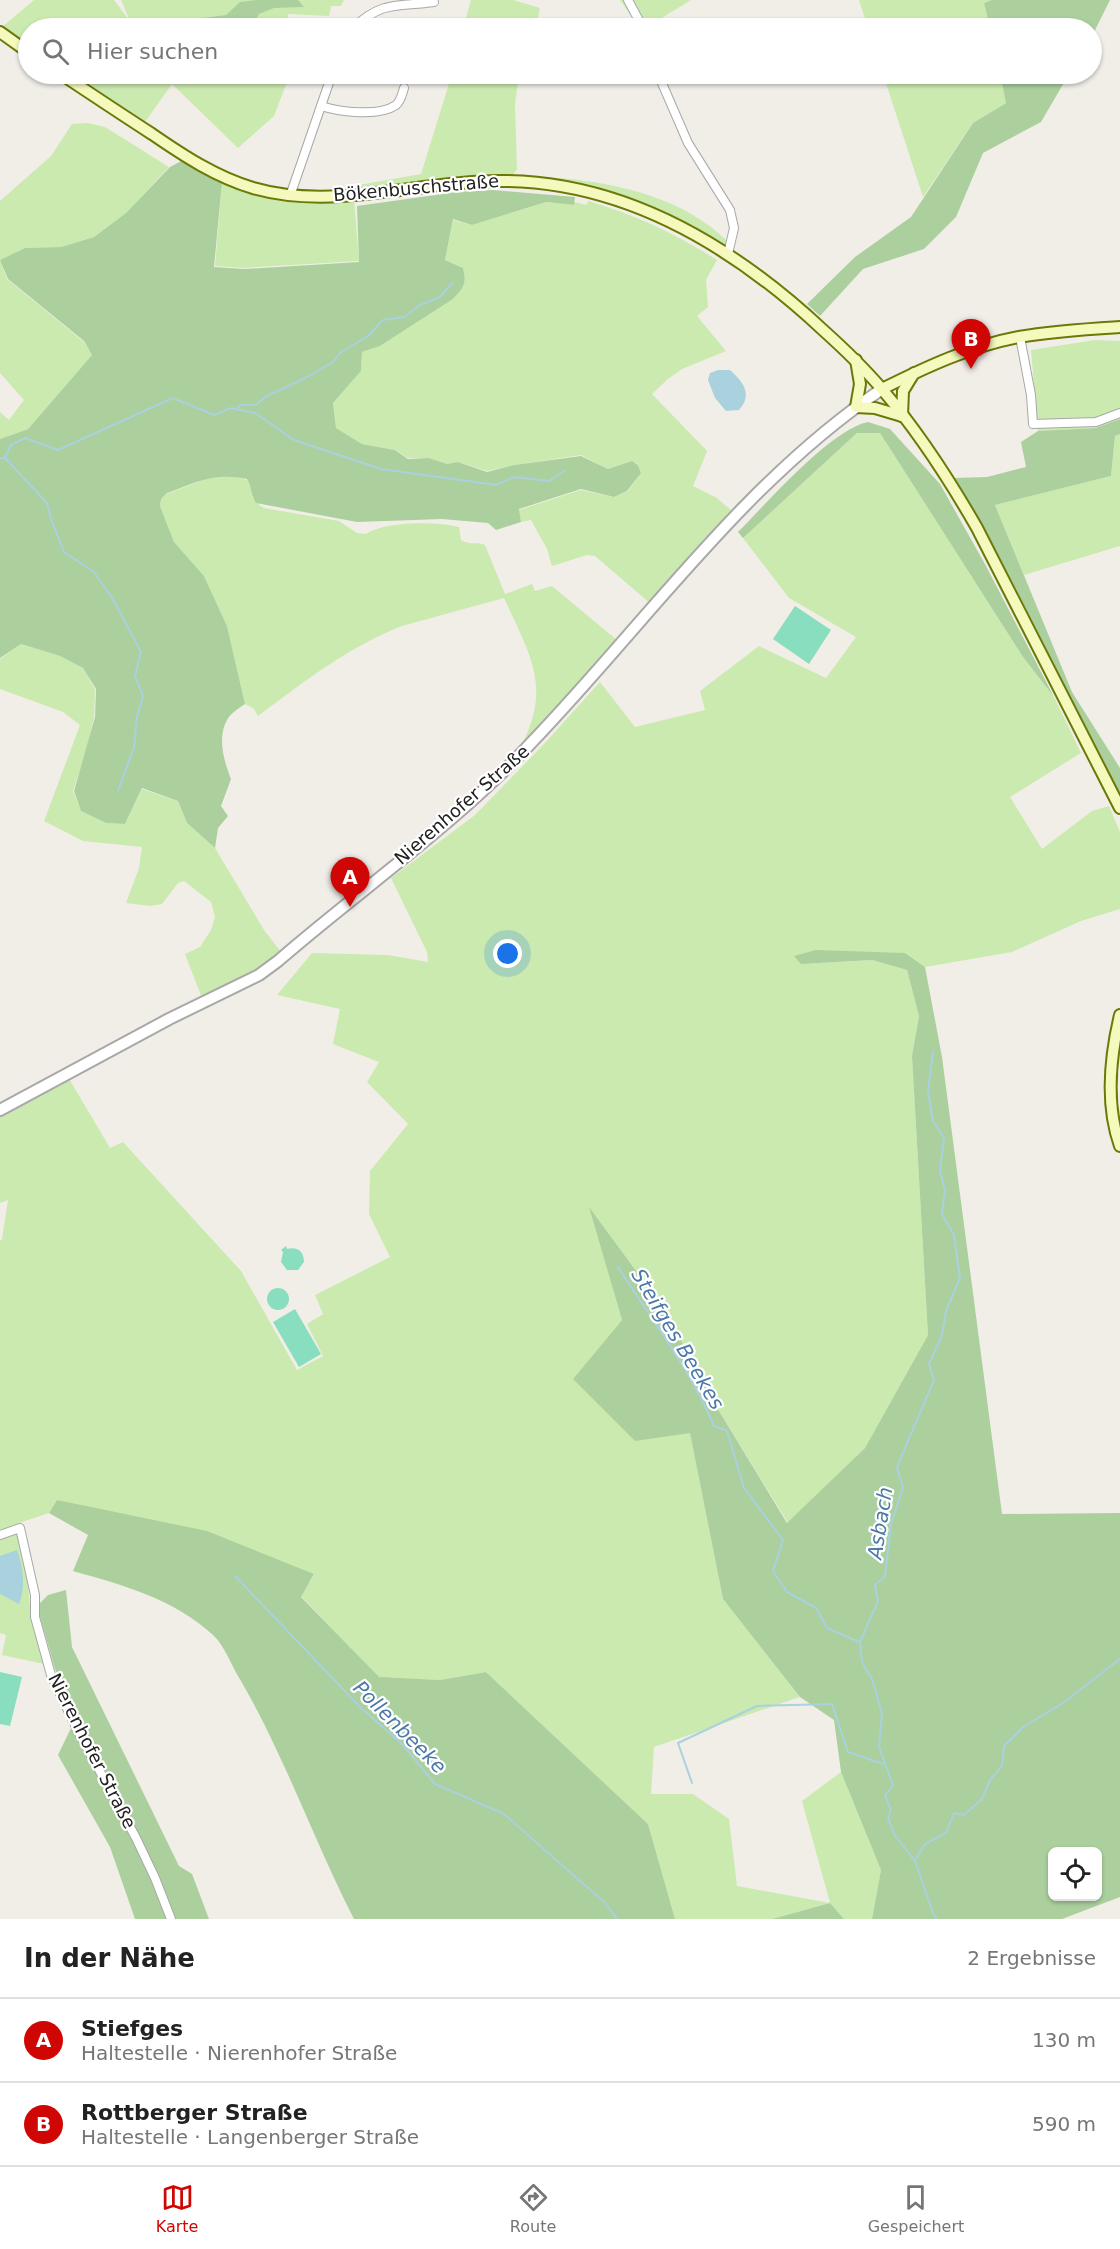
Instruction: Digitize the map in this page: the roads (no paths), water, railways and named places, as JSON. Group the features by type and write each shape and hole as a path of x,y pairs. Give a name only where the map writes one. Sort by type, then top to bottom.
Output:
{"main road":[{"path":"0,32 18,45"},
{"name":"Bökenbuschstraße","path":"76,84 210,171 254,188 290,196 352,195 475,181 556,184 598,194 653,213 729,254 804,312 856,360 882,389 954,488 977,528 1120,807"},
{"path":"882,389 915,372 988,345 1020,337 1120,327"},
{"path":"856,360 860,384 856,407 875,408 902,416 903,391 915,372"},
{"path":"1120,1015 1111,1068 1110,1092 1120,1146"}],"street":[{"path":"628,0 638,18"},
{"path":"364,18 382,7 397,3 417,5 434,2"},
{"path":"290,196 329,84"},
{"path":"662,84 688,143 730,210 734,228 729,254"},
{"path":"321,106 369,113 396,105 404,88"},
{"path":"1020,337 1031,394 1033,424 1096,422 1120,413"},
{"name":"Nierenhofer Straße","path":"0,1110 169,1019 259,975 278,961 489,784 531,744 729,523 817,438 882,389"},
{"name":"Nierenhofer Straße","path":"0,1536 20,1528 35,1594 35,1617 51,1675 78,1731 136,1838 171,1919"}],"water":[{"path":"730,370 745,388 745,399 739,410 726,411 715,398 708,380 710,373"},
{"path":"17,1550 23,1577 19,1604 0,1594 0,1556"}],"waterway":[{"path":"237,409 240,405 256,405 265,397 333,362 340,353 368,336 383,320 404,317 420,305 440,297 453,282"},
{"path":"5,458 11,445 25,438 58,450 173,398 214,415 231,408 255,413 294,440 381,469 496,485 514,477 549,481 564,471"},
{"path":"0,458 5,458 47,503 64,552 94,572 114,601 141,652 135,676 143,696 137,717 134,747 118,791"},
{"name":"Asbach","path":"933,1051 928,1091 933,1121 944,1138 940,1171 945,1190 942,1214 954,1235 960,1278 946,1311 942,1335 929,1364 934,1380 897,1467 903,1488 891,1524 885,1576 875,1585 878,1601 860,1642 862,1662 872,1679 882,1713 879,1747 893,1785 885,1796 891,1810 888,1818 894,1834 915,1861 937,1919"},
{"name":"Steifges Beekes","path":"618,1267 682,1364 714,1426 727,1431 744,1488 783,1540 773,1571 787,1592 816,1608 827,1628 859,1642"},
{"name":"Pollenbeeke","path":"235,1576 360,1707 403,1745 435,1784 504,1814 604,1902 617,1919"},
{"path":"915,1860 925,1844 946,1833 954,1813 964,1815 982,1799 990,1780 1002,1766 1004,1746 1023,1727 1063,1703 1120,1659"},
{"path":"692,1783 678,1743 757,1706 832,1704 848,1752 883,1764"}],"place":[{"name":"Rottberger Straße","path":"971,369"},
{"name":"Stiefges","path":"350,907"}]}
